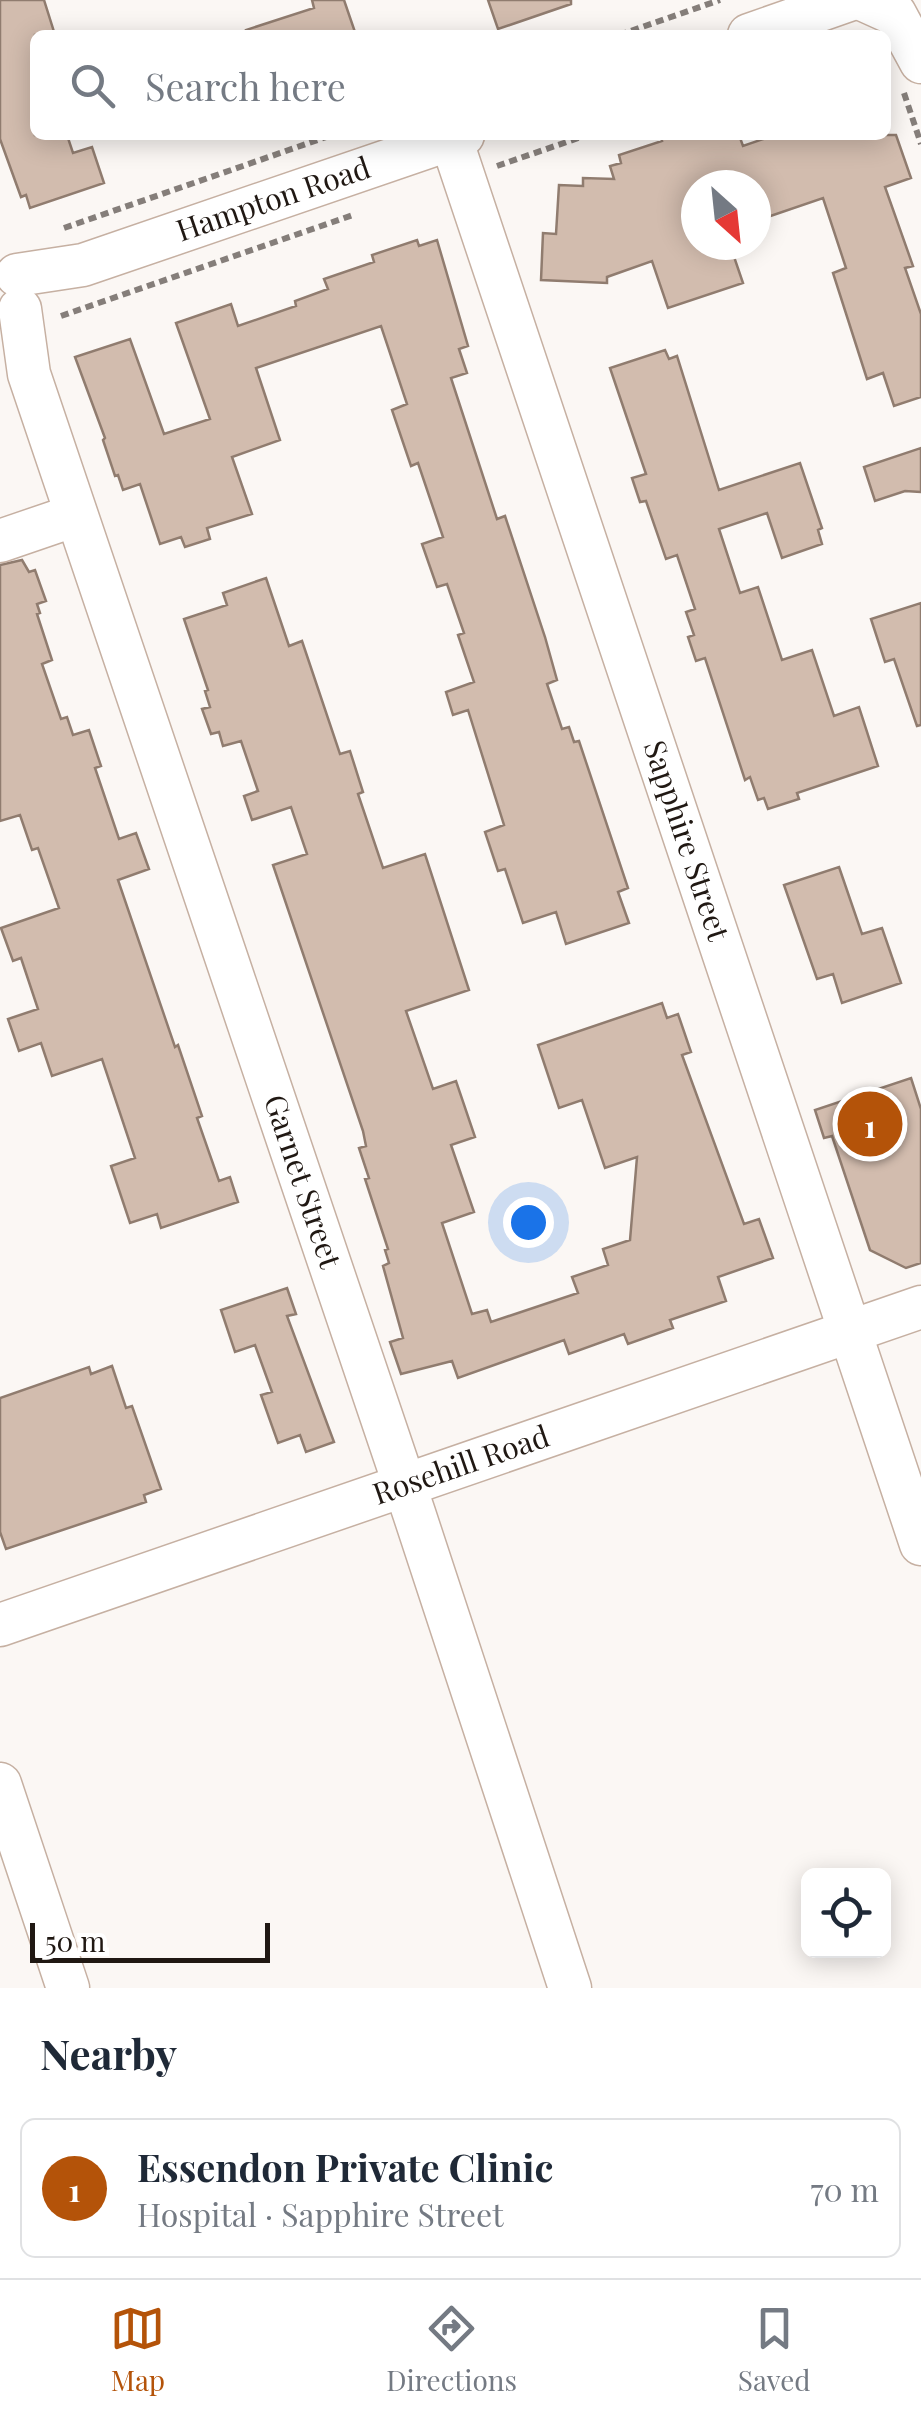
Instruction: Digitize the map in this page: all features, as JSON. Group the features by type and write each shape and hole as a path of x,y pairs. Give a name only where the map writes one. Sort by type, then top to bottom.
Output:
{"street":[{"path":"763,30 849,0"},
{"path":"864,0 894,14 921,62"},
{"name":"Hampton Road","path":"15,293 83,264 459,150"},
{"name":"Sapphire Street","path":"459,150 921,1544"},
{"name":"Garnet Street","path":"15,293 29,374 405,1486 570,1988"},
{"path":"0,542 76,515"},
{"name":"Rosehill Road","path":"0,1625 921,1307"},
{"path":"0,1784 68,1988"}],"path":[{"path":"634,30 720,0"},
{"path":"48,234 318,140"},
{"path":"459,150 544,140"},
{"path":"15,293 359,213"}],"building":[{"path":"0,0 44,0 53,30 30,30 30,140 69,140 73,153 92,147 104,183 30,208 26,195 21,197 0,139"},
{"path":"312,0 344,0 354,30 246,30 314,8"},
{"path":"488,0 571,0 571,4 498,29"},
{"path":"891,135 896,135 911,178 885,187 913,266 905,268 921,314 921,397 894,406 883,373 867,379 833,273 846,268 823,198 771,216 771,170 681,170 681,260 735,260 743,283 668,308 652,261 607,277 607,283 541,280 543,233 556,234 559,185 583,186 583,178 614,179 610,166 621,163 619,155 662,140 741,140 743,146 760,140 891,140"},
{"path":"417,240 419,246 437,240 468,346 459,349 467,373 451,378 497,519 505,516 545,637 557,680 547,684 562,729 569,727 574,742 579,741 628,888 618,892 629,923 566,944 556,912 523,923 505,869 498,871 485,832 504,825 468,710 453,715 446,692 474,682 458,635 464,633 447,584 437,587 422,544 443,537 418,463 411,466 392,410 407,404 381,326 256,368 280,440 232,457 252,514 207,528 210,539 185,547 181,537 160,544 140,484 123,490 75,357 130,339 164,434 210,419 176,323 231,304 238,326 296,306 295,301 328,289 324,279 374,262 372,255"},
{"path":"665,350 669,359 677,356 719,490 800,463 822,528 818,530 822,544 782,558 767,513 719,529 740,593 758,587 782,660 812,650 834,716 859,707 878,766 797,793 799,799 768,809 764,798 758,800 750,777 745,780 705,658 696,661 688,637 694,635 686,612 695,609 677,555 666,559 646,501 640,502 632,478 646,474 610,368"},
{"path":"921,448 921,492 905,491 875,501 864,467"},
{"path":"22,560 29,572 35,570 46,601 37,604 37,614 52,660 42,664 61,719 67,717 73,735 89,730 101,766 95,768 119,839 136,833 149,869 118,880 202,1116 197,1118 219,1181 230,1177 238,1202 161,1228 157,1214 130,1223 111,1166 135,1158 102,1059 52,1076 41,1043 19,1051 8,1019 38,1009 21,958 13,961 1,928 59,908 38,848 32,850 20,815 0,821 0,565"},
{"path":"266,578 289,646 302,641 340,754 350,751 363,792 358,794 383,868 425,854 469,990 406,1011 433,1089 456,1081 475,1137 451,1145 474,1212 442,1223 472,1314 487,1310 491,1322 578,1293 572,1277 608,1265 603,1249 630,1240 637,1157 605,1168 582,1100 559,1108 538,1045 662,1003 667,1018 678,1014 691,1052 682,1055 744,1224 759,1219 773,1258 718,1277 726,1301 670,1320 673,1328 628,1344 624,1334 569,1354 564,1340 458,1378 452,1361 401,1374 390,1342 403,1338 383,1266 389,1263 385,1250 388,1249 359,1148 366,1146 363,1131 273,865 307,854 291,807 252,820 244,796 258,791 241,741 223,746 219,732 211,734 202,709 210,707 205,691 208,690 184,619 227,605 223,593"},
{"path":"921,603 921,725 917,726 894,659 885,662 871,619"},
{"path":"839,867 862,934 882,928 901,983 842,1003 833,974 817,979 784,885"},
{"path":"911,1078 921,1109 921,1263 906,1268 870,1250 832,1136 824,1138 815,1110"},
{"path":"287,1288 296,1314 287,1316 334,1442 306,1452 300,1435 278,1443 261,1395 272,1392 255,1345 235,1352 221,1310"},
{"path":"112,1366 126,1408 132,1406 161,1489 144,1495 146,1502 6,1549 0,1532 0,1398 89,1367 91,1374"}],"place":[{"name":"Essendon Private Clinic","path":"870,1124"}]}
